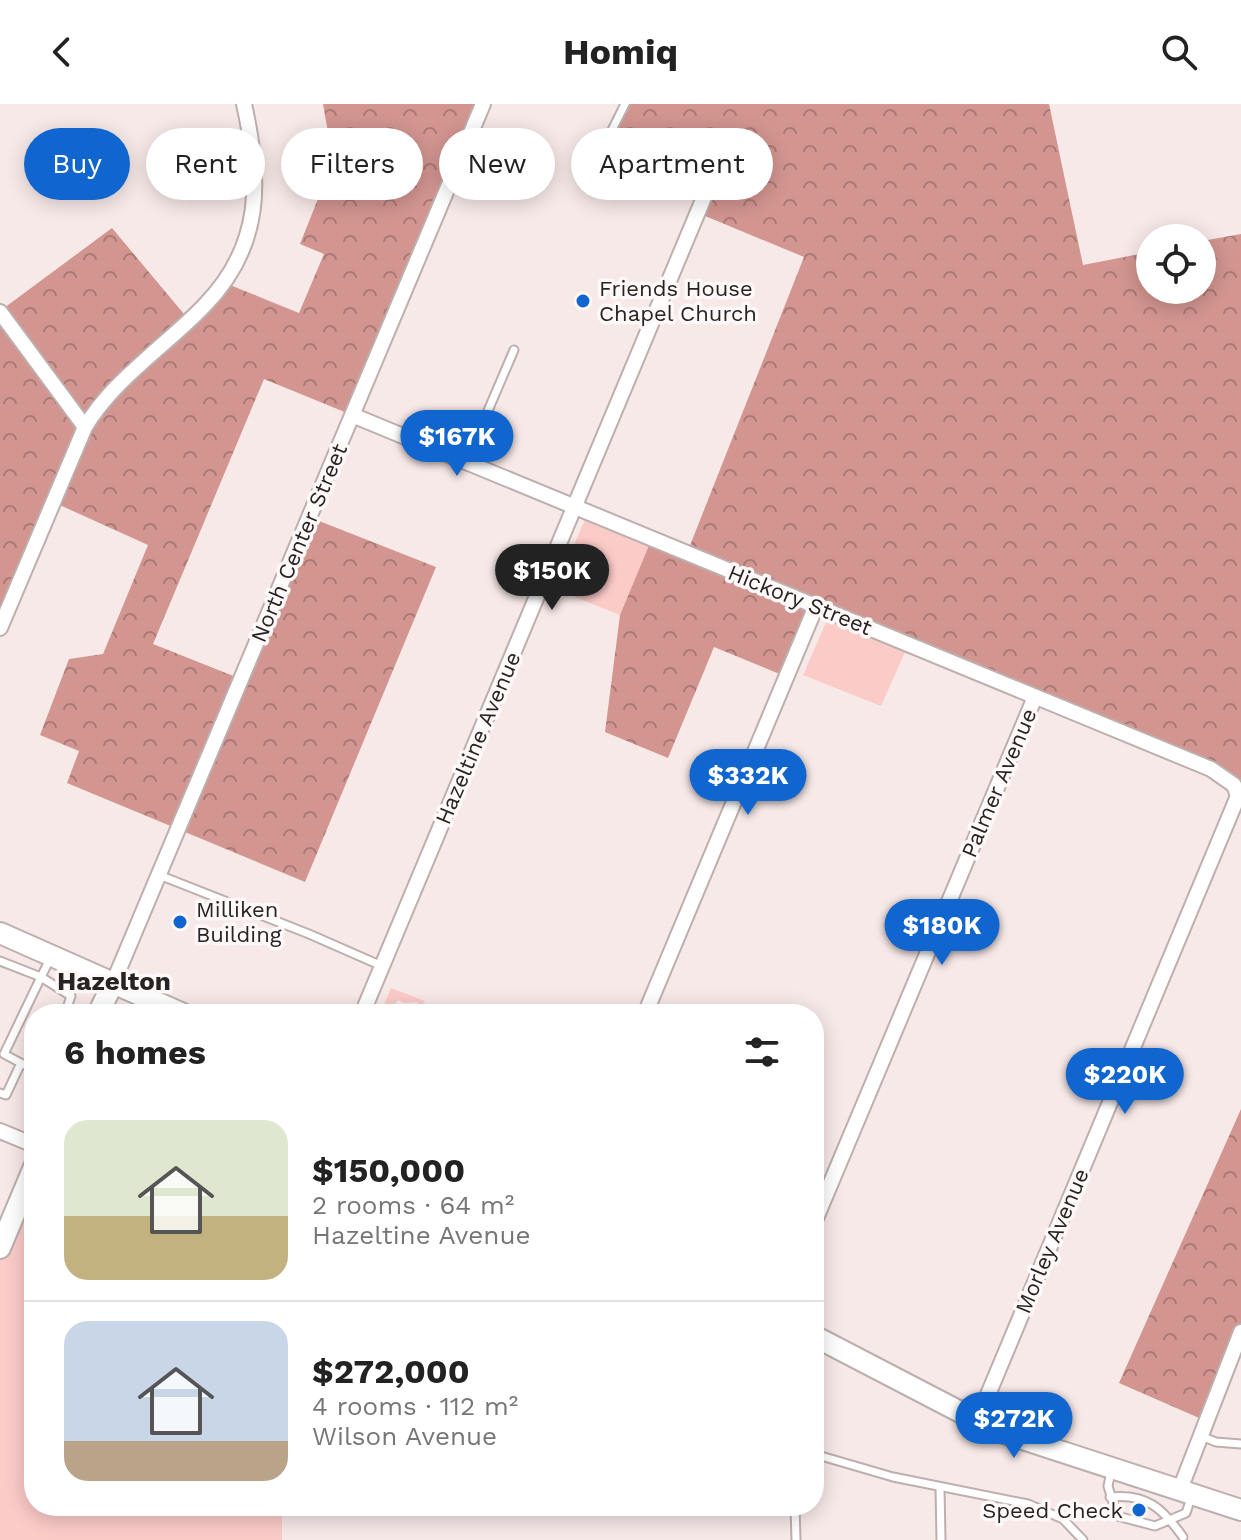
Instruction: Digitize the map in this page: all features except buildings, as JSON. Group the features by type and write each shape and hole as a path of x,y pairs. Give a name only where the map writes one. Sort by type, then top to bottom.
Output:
{"main road":[{"path":"0,933 162,1004"},
{"path":"103,1004 114,981"},
{"path":"0,1248 24,1191"},
{"path":"824,1341 977,1421 1020,1439 1241,1510"}],"street":[{"path":"0,628 85,427 108,393 205,305 235,266 249,231 256,183 255,158 244,104"},
{"name":"North Center Street","path":"114,981 483,104"},
{"name":"Hazeltine Avenue","path":"366,1004 703,200"},
{"path":"0,312 85,427"},
{"name":"Hickory Street","path":"352,415 1211,769 1234,785 1238,796"},
{"path":"649,1004 816,606"},
{"name":"Palmer Avenue","path":"824,1199 1035,697"},
{"name":"Morley Avenue","path":"977,1421 1238,796"},
{"path":"0,1131 24,1141"},
{"path":"1185,1494 1201,1436 1241,1332"}],"lane":[{"path":"613,128 625,104"},
{"path":"466,462 514,350"},
{"path":"159,875 382,966"},
{"path":"28,1004 52,955"},
{"path":"0,961 41,977 71,996 68,1004"},
{"path":"31,997 40,1001"},
{"path":"24,1011 2,1052 24,1065"},
{"path":"15,1031 24,1036"},
{"path":"0,1093 6,1095 21,1063"},
{"path":"1201,1436 1216,1442 1241,1444"},
{"path":"824,1457 940,1488 1028,1504 1063,1519 1083,1540"},
{"path":"1112,1469 1108,1486 1117,1516 1155,1526 1186,1513 1185,1494"},
{"path":"940,1488 941,1540"},
{"path":"1110,1497 1126,1495 1157,1505 1183,1537"},
{"path":"795,1516 796,1540"}],"shaded area":[{"path":"586,517 650,543 620,615 555,589"},
{"path":"828,618 906,650 881,706 803,675"},
{"path":"391,988 425,1001 419,1004 398,1000 395,1004 384,1004"},
{"path":"24,1191 24,1516 282,1516 282,1540 0,1540 0,1248"}],"green space":[{"path":"323,104 483,104 473,128 439,128 439,200 443,200 352,415 264,379 153,644 241,679 309,517 436,567 305,882 67,783 79,751 40,735 69,659 103,654 148,545 53,502 0,628 0,311 112,228 189,320 225,283 299,313 324,254 300,244 317,200 423,200 423,128 327,128"},
{"path":"625,104 1049,104 1083,265 1136,255 1136,304 1216,304 1216,238 1241,234 1241,797 1234,785 816,606 787,677 714,647 668,758 605,732 620,615 650,543 687,553 804,257 698,213 703,200 773,200 773,128 613,128"},
{"path":"1241,1109 1241,1332 1206,1421 1119,1383"}],"place":[{"name":"Friends House Chapel Church","path":"583,301"},
{"name":"Milliken Building","path":"180,922"},
{"name":"Speed Check","path":"1139,1510"}],"district":[{"name":"Hazelton","path":"114,981"}]}
